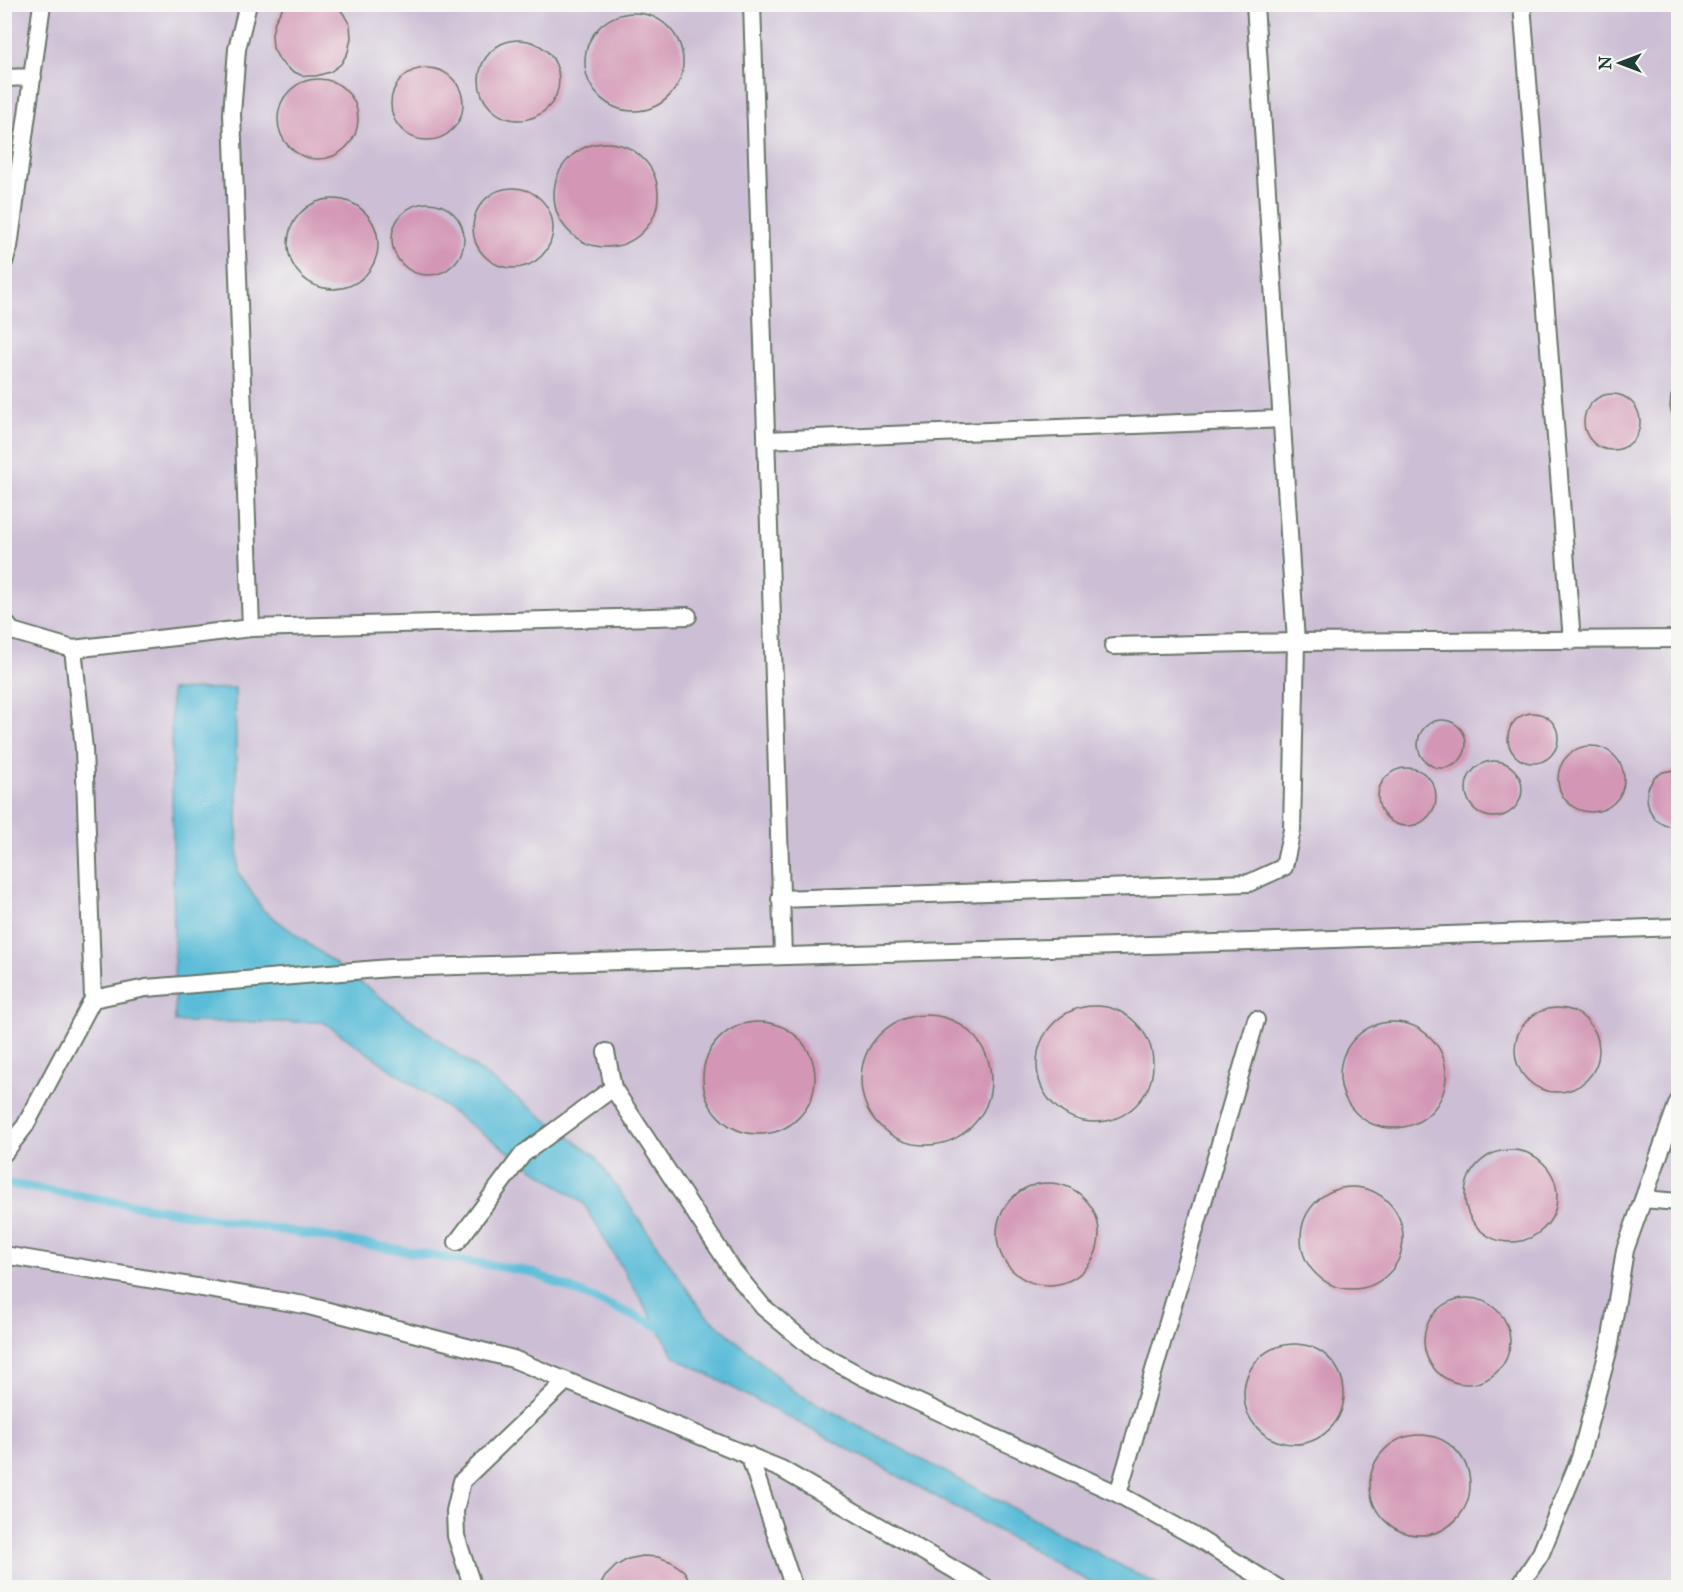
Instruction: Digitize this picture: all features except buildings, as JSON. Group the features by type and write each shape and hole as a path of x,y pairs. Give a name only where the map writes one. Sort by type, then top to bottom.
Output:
{"lane":[{"path":"4,262 9,247 42,4"},
{"path":"248,4 237,49 232,114 251,628"},
{"path":"752,4 783,956"},
{"path":"780,898 1249,883 1284,867 1292,830 1296,642 1255,4"},
{"path":"1522,4 1572,641"},
{"path":"4,78 33,77"},
{"path":"766,440 1282,419"},
{"path":"4,621 12,631 73,649 251,628 688,616"},
{"path":"1113,646 1678,639"},
{"path":"4,1153 25,1126 93,999 84,749 73,649"},
{"path":"93,999 146,988 390,968 1678,927"},
{"path":"1118,1494 1256,1020"},
{"path":"606,1052 613,1088 732,1269 763,1307 816,1352 862,1377 1118,1494 1278,1587"},
{"path":"457,1242 524,1154 613,1088"},
{"path":"1518,1587 1541,1553 1580,1458 1610,1344 1624,1251 1678,1102"},
{"path":"1643,1199 1678,1202"},
{"path":"4,1255 305,1305 513,1359 782,1469 986,1587"},
{"path":"473,1587 456,1536 455,1511 462,1481 566,1381"},
{"path":"749,1455 794,1587"}],"shaded area":[{"path":"5,5 1678,5 1678,1587 1161,1587 795,1392 703,1312 595,1156 263,910 238,872 235,689 171,690 175,1022 323,1022 584,1204 675,1357 910,1482 1099,1587 5,1588"}],"water":[{"path":"235,688 238,872 263,910 595,1156 703,1312 795,1392 1161,1587 1099,1587 910,1482 675,1357 584,1204 323,1022 175,1022 171,690"}],"waterway":[{"path":"4,1183 531,1272 667,1330"}]}
